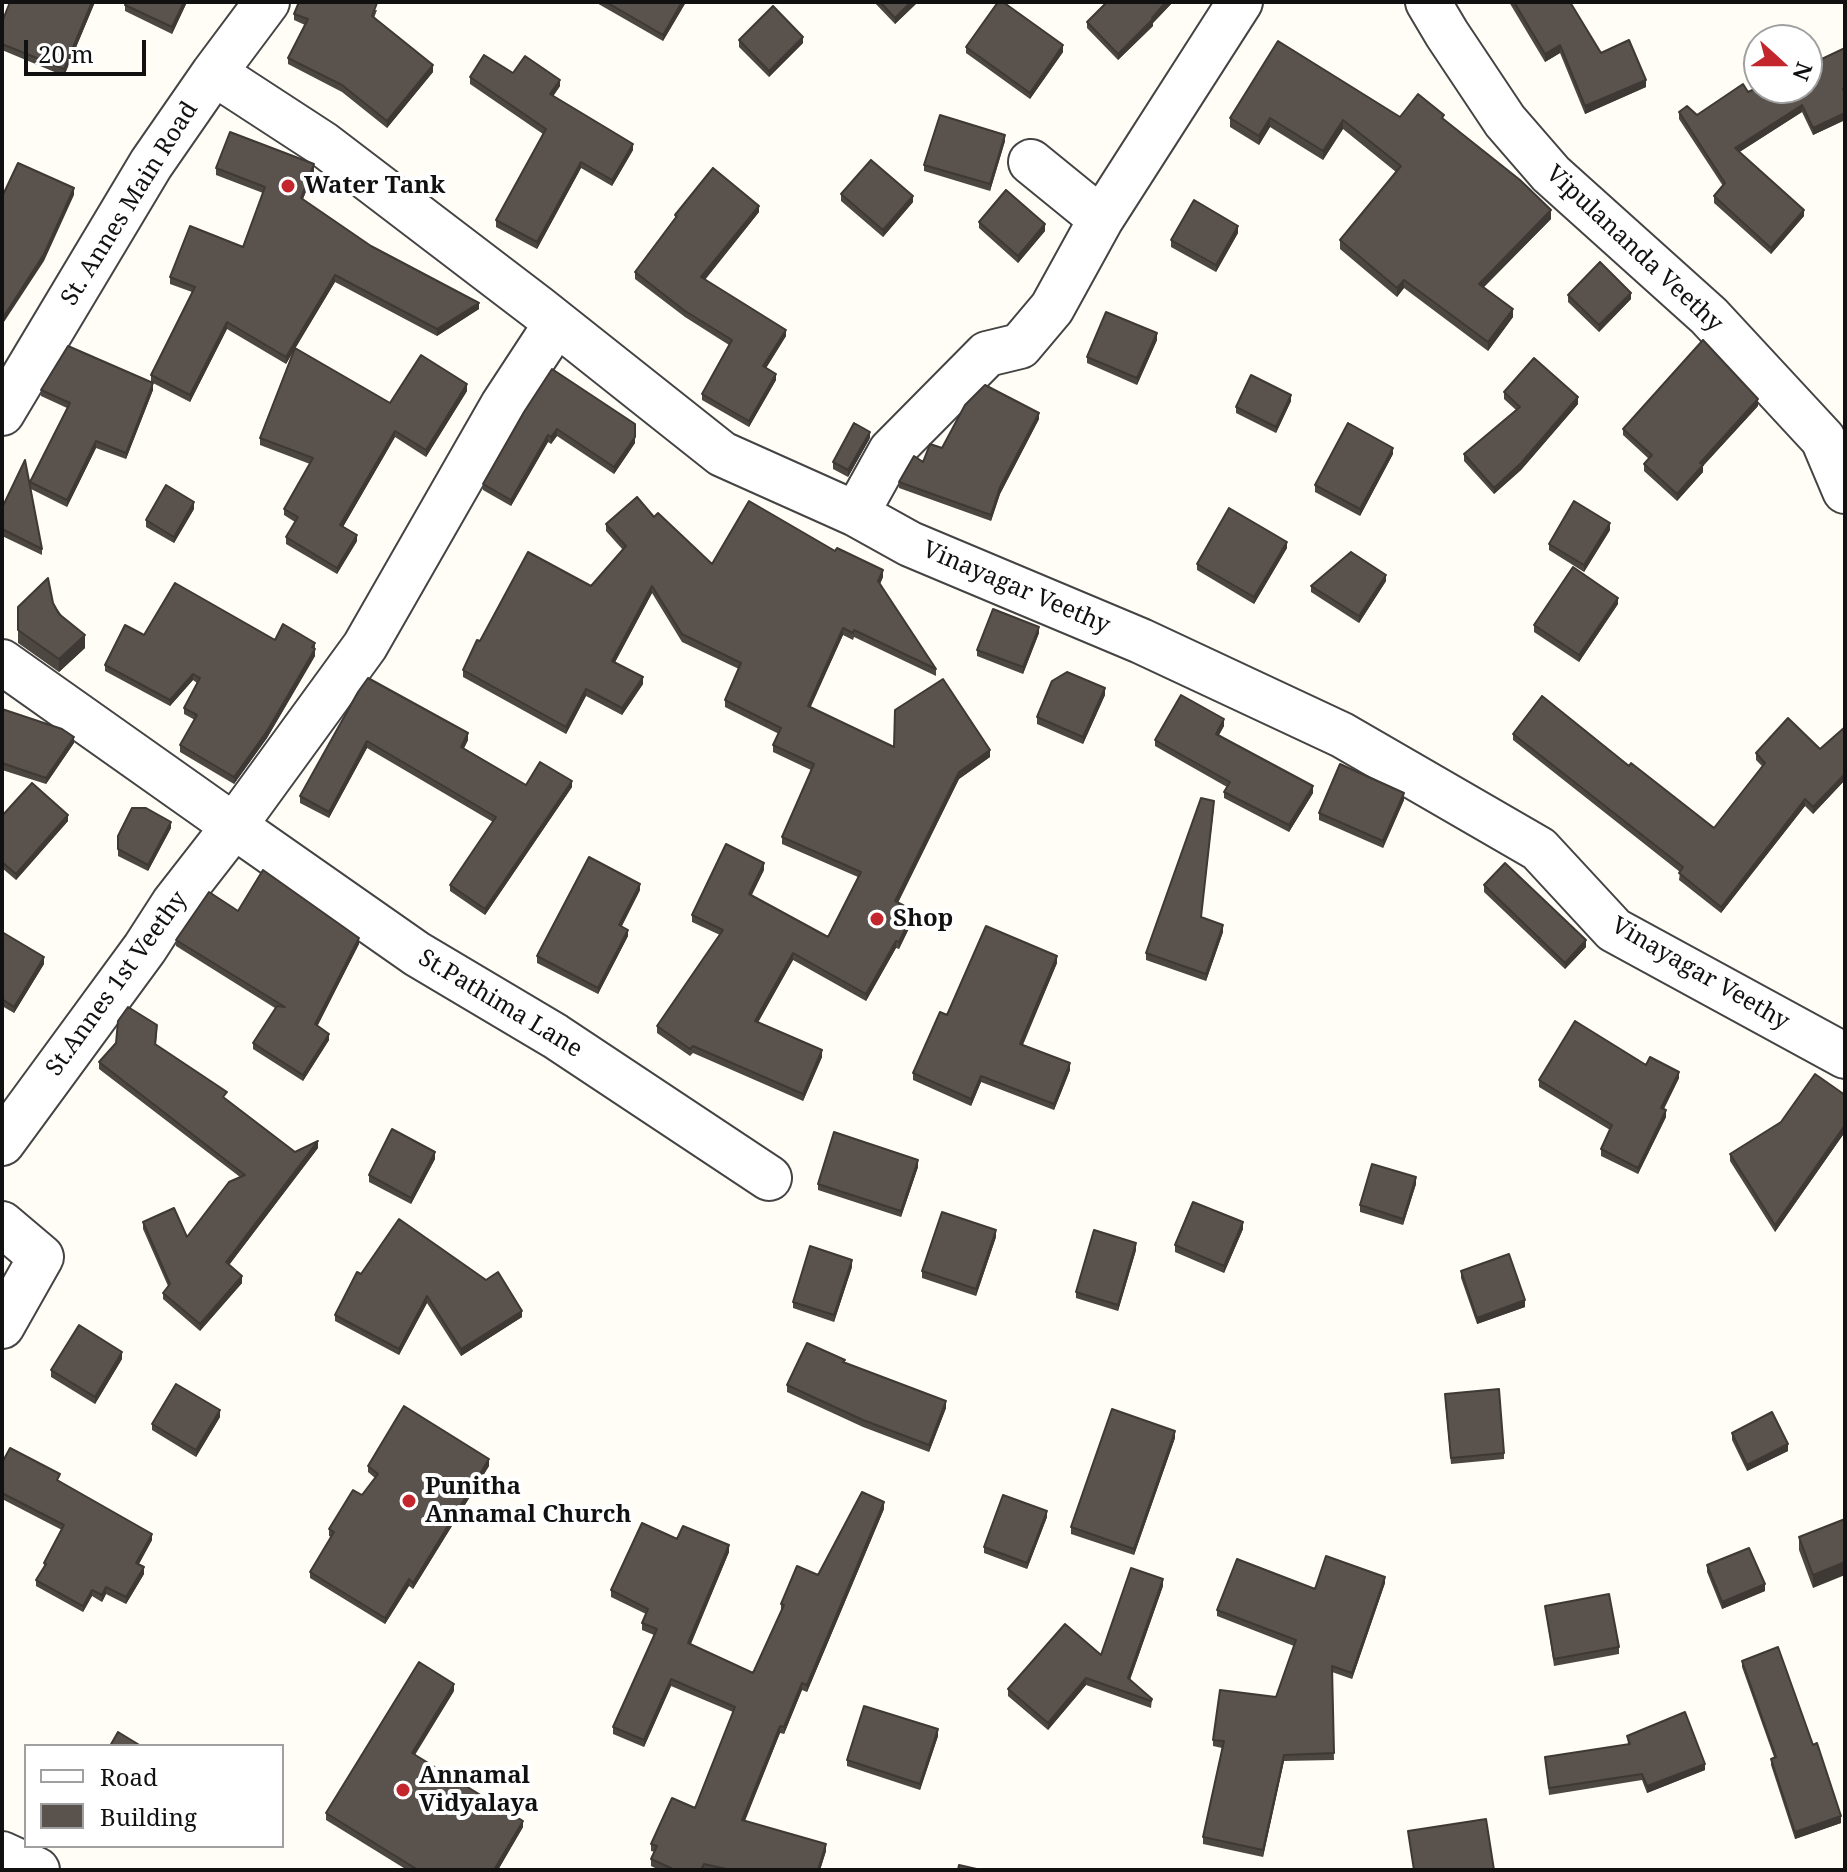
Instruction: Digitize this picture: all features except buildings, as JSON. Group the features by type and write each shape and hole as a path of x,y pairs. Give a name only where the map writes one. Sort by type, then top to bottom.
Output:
{"street":[{"name":"St. Annes Main Road","path":"3,407 151,164 267,2"},
{"path":"856,514 891,451 987,354 1020,346 1052,308 1101,219 1240,2"},
{"name":"Vipulananda Veethy","path":"1428,2 1505,121 1551,174 1709,316 1823,439 1845,491"},
{"name":"Vinayagar Veethy","path":"214,73 323,144 722,454 856,514 910,544 1141,641 1342,735 1539,849 1614,930 1845,1056"},
{"path":"1031,162 1101,219"},
{"name":"St.Annes 1st Veethy","path":"2,1143 145,948 174,903 365,646 503,405 556,324"},
{"name":"St.Pathima Lane","path":"2,662 417,954 555,1036 769,1178"},
{"path":"2,1224 41,1257 2,1326"},
{"path":"2,1854 37,1870"}],"place":[{"name":"Water Tank","path":"288,186"},
{"name":"Shop","path":"877,919"},
{"name":"Punitha Annamal Church","path":"409,1501"},
{"name":"Annamal Vidyalaya","path":"403,1790"}]}
